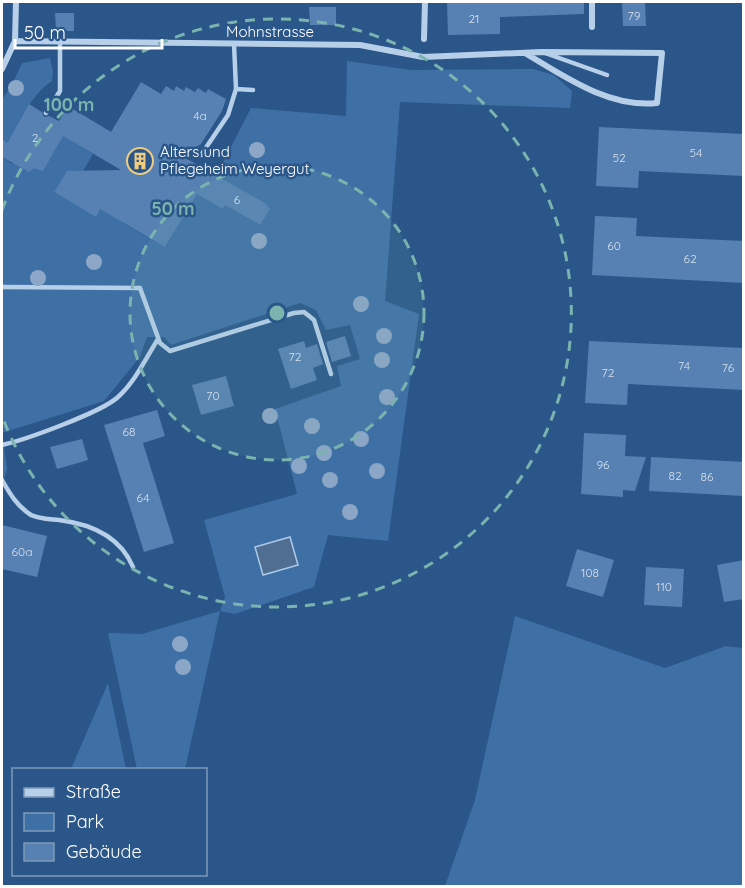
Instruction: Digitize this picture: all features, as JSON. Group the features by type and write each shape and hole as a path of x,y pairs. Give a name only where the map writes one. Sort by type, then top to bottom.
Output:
{"street":[{"path":"2,69 15,41 16,2"},
{"path":"424,39 425,2"},
{"path":"592,2 592,27"},
{"name":"Mohnstrasse","path":"15,41 360,45 423,57 541,52 662,53 657,103 636,105 583,87 525,53"}],"lane":[{"path":"46,113 60,91 60,43"},
{"path":"201,155 228,115 236,89 234,44"},
{"path":"541,52 607,75"},
{"path":"236,89 253,90"},
{"path":"2,287 140,288 158,339 165,350 175,351 294,313 304,312 316,324 331,374"},
{"path":"2,445 19,441 110,404 124,391 158,339"},
{"path":"2,480 14,501 33,516 80,523 102,531 127,553 133,567"}],"green space":[{"path":"50,58 52,81 32,101 7,143 5,142 2,147 2,99 11,87 22,63"},
{"path":"347,61 411,70 533,69 554,75 572,91 570,108 400,102 385,301 419,314 388,541 328,535 314,587 235,614 220,611 225,597 204,520 297,494 275,409 341,386 337,366 360,359 350,325 326,330 316,310 300,303 171,345 164,337 147,337 140,357 104,401 2,433 2,157 12,164 15,160 54,152 62,135 93,154 79,178 67,171 54,192 96,216 115,184 138,197 123,223 165,247 204,181 223,209 225,205 260,225 268,207 216,176 251,108 346,116"},
{"path":"2,433 7,469 2,486"},
{"path":"220,611 185,768 137,768 108,633 142,634"},
{"path":"515,616 665,668 726,646 743,648 743,886 445,886 475,800"},
{"path":"108,683 126,768 71,768"}],"shaded area":[{"path":"290,537 298,565 263,575 255,547"}],"building":[{"path":"584,2 584,14 500,17 500,34 448,35 447,3"},
{"path":"622,2 645,2 646,26 623,26"},
{"path":"309,7 336,7 336,25 310,25"},
{"path":"55,13 74,13 74,31 56,31"},
{"name":"Alters und Pflegeheim Weyergut","path":"141,82 161,94 166,86 174,91 176,86 184,91 186,87 195,92 198,88 206,93 208,89 226,99 222,111 201,144 182,156 265,203 270,209 260,225 225,205 223,209 197,194 165,247 100,209 96,217 54,192 67,171 121,170 63,136 43,171 34,168 29,172 2,157 2,139 7,143 29,104 42,112 44,117 49,116 59,121 68,106 111,132"},
{"path":"599,127 744,134 744,176 639,171 638,188 596,186"},
{"path":"595,216 637,218 636,236 744,241 744,283 592,275"},
{"path":"345,336 351,356 332,362 326,342"},
{"path":"304,341 306,348 317,344 323,364 313,368 317,380 291,389 278,349"},
{"path":"589,341 744,348 744,390 628,384 627,405 585,403"},
{"path":"226,376 234,406 201,415 192,385"},
{"path":"157,410 165,436 143,443 174,543 144,552 104,425"},
{"path":"584,433 626,435 625,456 646,457 635,491 623,490 623,497 581,494"},
{"path":"82,439 88,460 57,469 50,447"},
{"path":"651,457 744,462 744,496 649,491"},
{"path":"2,525 47,536 37,577 2,569"},
{"path":"577,549 614,560 603,597 566,586"},
{"path":"744,560 744,599 724,602 717,565"},
{"path":"646,567 684,569 682,607 644,605"}],"place":[{"name":"Alters und Pflegeheim Weyergut","path":"140,161"}]}
